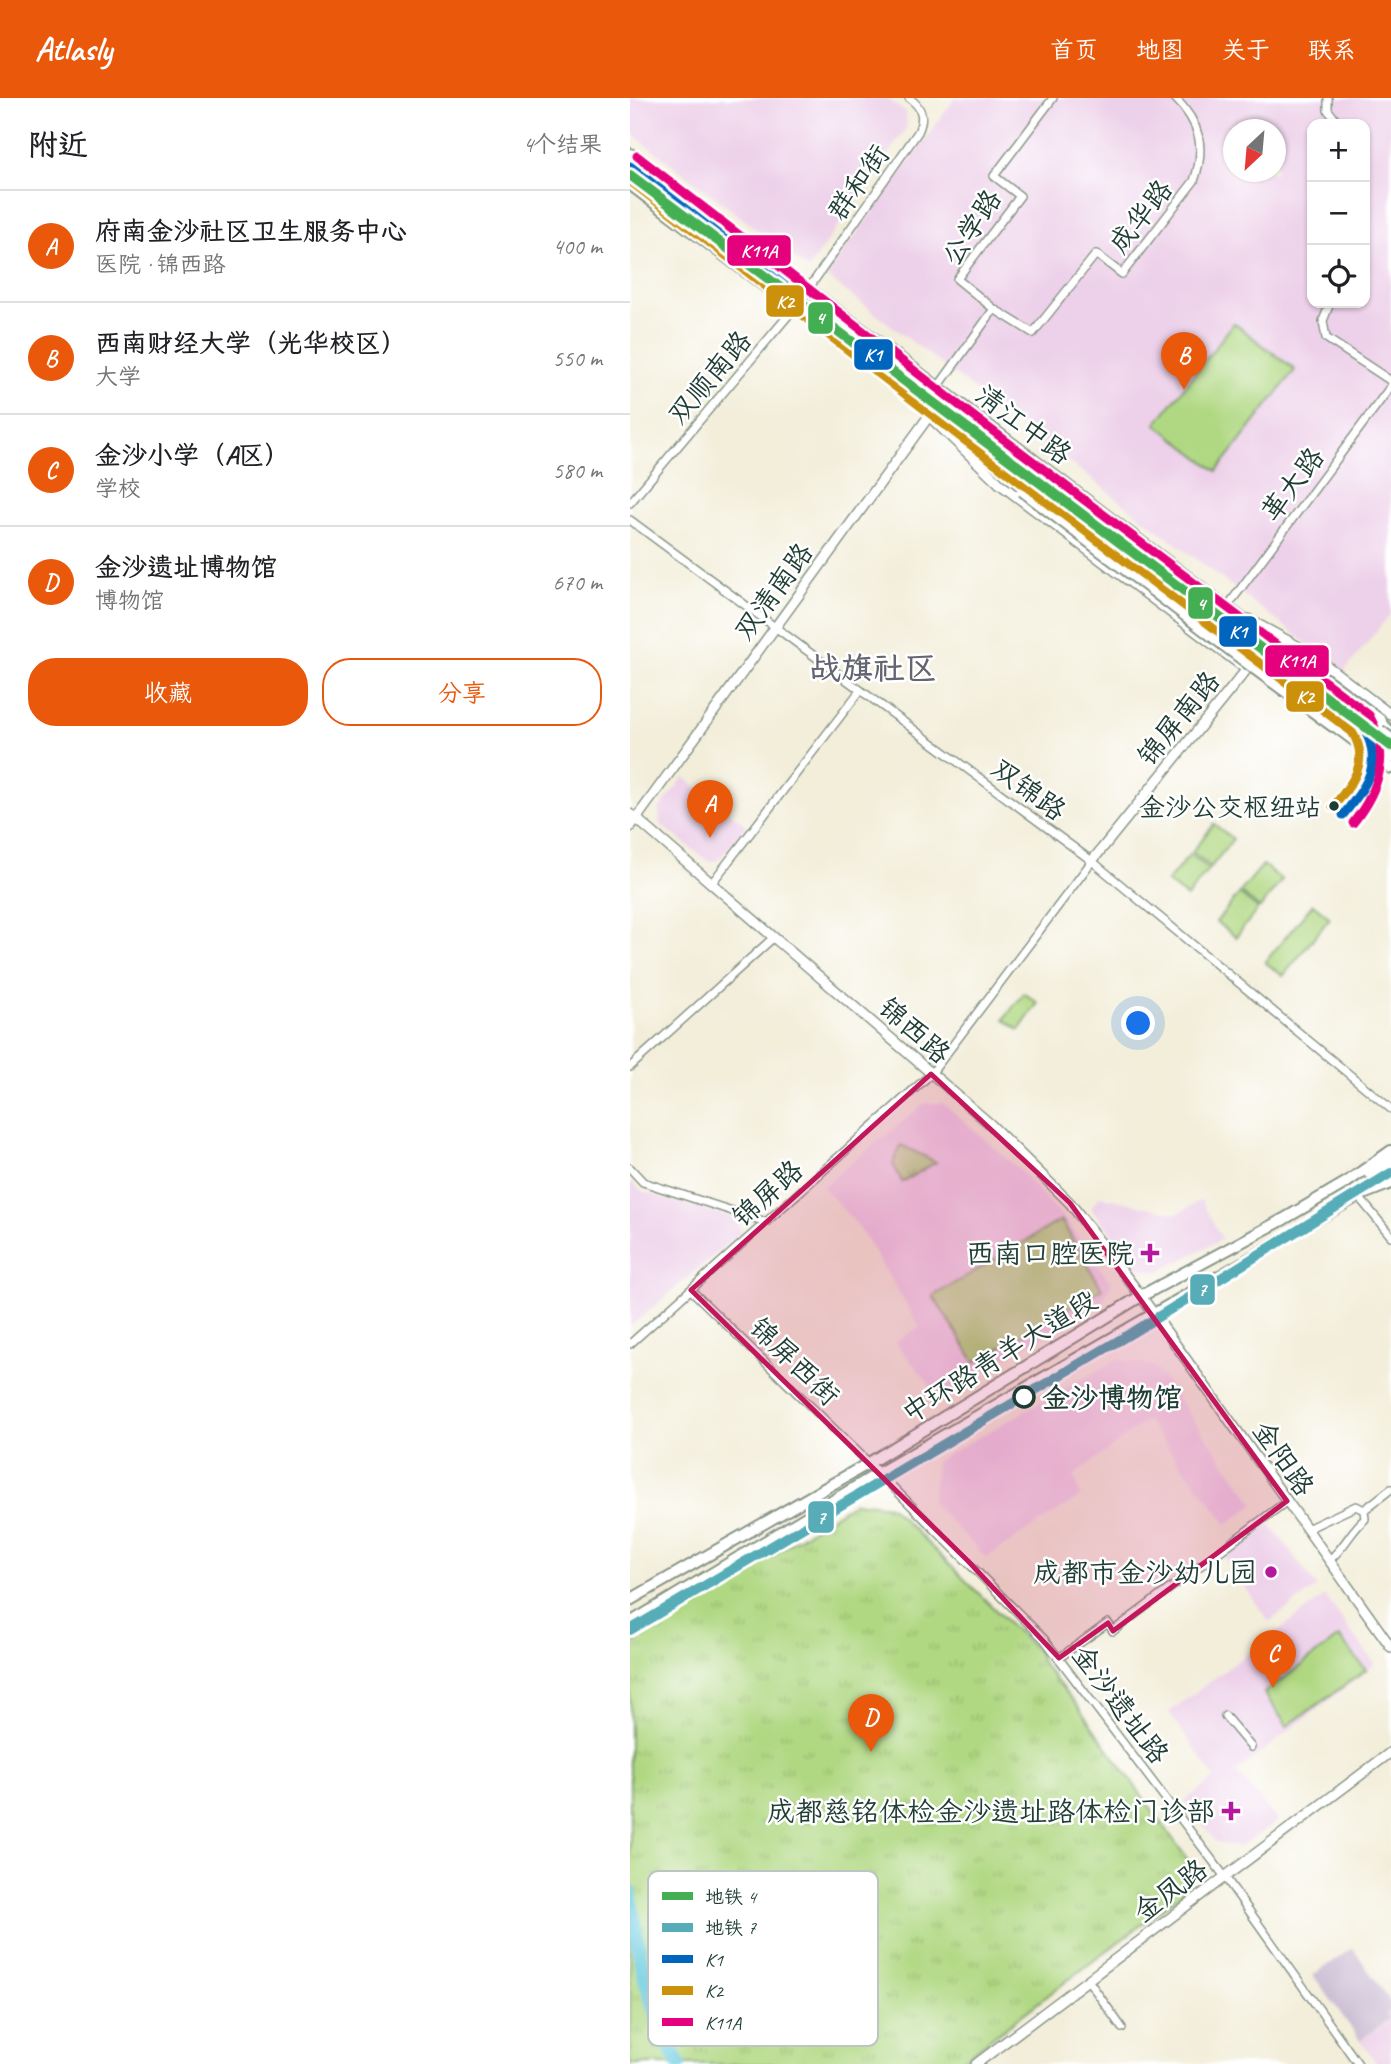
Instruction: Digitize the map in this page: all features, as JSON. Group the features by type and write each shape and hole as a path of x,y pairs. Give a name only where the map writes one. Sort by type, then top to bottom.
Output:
{"highway":[{"path":"630,153 792,278 822,312"},
{"path":"630,167 822,312 1311,668 1391,731"},
{"path":"630,185 1391,757"},
{"path":"960,434 1049,512 1250,668 1333,726"},
{"path":"1227,609 1391,740"}],"main road":[{"name":"清江中路","path":"630,153 1227,609"},
{"name":"清江中路","path":"630,185 929,416 1253,659 1333,726 1391,768"},
{"name":"中环路青羊大道段","path":"630,1601 869,1463 1140,1296 1347,1182 1391,1151"},
{"path":"1347,1182 1391,1161"},
{"path":"1358,1196 1391,1173"},
{"name":"中环路青羊大道段","path":"630,1623 879,1473 1358,1196 1391,1183"}],"street":[{"name":"群和街","path":"809,288 918,132 923,122 921,112 909,98"},
{"name":"公学路","path":"994,309 957,279 1020,196 994,176 1053,98"},
{"name":"成华路","path":"994,309 1035,333 1096,254 1122,274 1194,181 1200,163 1198,134 1192,115 1175,98"},
{"path":"1328,98 1328,110 1335,119"},
{"path":"1328,308 1323,321 1326,338 1391,384"},
{"path":"938,387 994,309"},
{"name":"双顺南路","path":"630,503 792,311"},
{"name":"革大路","path":"1227,609 1391,384"},
{"name":"双清南路","path":"630,827 638,820 929,416 938,387"},
{"name":"清江中路","path":"929,416 1000,484 1250,668"},
{"name":"双锦路","path":"630,520 859,692 1092,861 1391,1108"},
{"path":"1227,609 1310,653 1391,715"},
{"name":"锦屏南路","path":"1092,861 1250,668"},
{"path":"711,884 859,692"},
{"path":"630,813 638,820"},
{"name":"锦西路","path":"638,820 990,1124 1070,1203 1140,1296"},
{"name":"锦屏路","path":"630,1344 931,1074 1092,861"},
{"path":"630,1067 773,938"},
{"path":"630,1168 643,1182 766,1222"},
{"path":"1358,1196 1391,1236"},
{"name":"锦屏西街","path":"691,1290 869,1463"},
{"name":"金阳路","path":"1140,1296 1391,1647"},
{"name":"金沙遗址路","path":"869,1463 1004,1598 1059,1658 1225,1877 1358,2064"},
{"path":"1364,1510 1391,1489"},
{"path":"1059,1658 1108,1623 1113,1631 1287,1501"},
{"path":"1307,1529 1356,1506 1364,1510"},
{"path":"1329,1560 1342,1549 1355,1527 1364,1520 1364,1510"},
{"path":"1225,1716 1251,1746"},
{"name":"金凤路","path":"976,2064 1391,1752"},
{"path":"1088,1980 1122,2028"}],"highlighted area":[{"path":"931,1074 1070,1203 1287,1501 1113,1631 1108,1623 1059,1658 968,1561 691,1290"}],"shaded area":[{"path":"630,98 886,98 906,112 907,127 808,269 630,132"},
{"path":"955,98 1391,98 1391,613 1344,672 826,276"},
{"path":"684,777 746,825 719,860 709,862 660,824 659,809"},
{"path":"925,1103 943,1103 1021,1171 1067,1222 1111,1283 1103,1301 939,1396 895,1342 920,1327 858,1226 823,1187"},
{"path":"630,1181 643,1192 733,1218 741,1232 630,1327"},
{"path":"1099,1196 1177,1214 1201,1200 1222,1239 1158,1272 1132,1266 1091,1208"},
{"path":"1118,1359 1154,1366 1255,1504 1227,1524 1147,1420 1074,1476 1081,1496 986,1558 932,1502 936,1461"},
{"name":"成都市金沙幼儿园","path":"1270,1524 1317,1587 1269,1622 1225,1557"},
{"path":"1325,1596 1375,1664 1236,1772 1278,1821 1239,1847 1216,1842 1185,1801 1215,1778 1169,1712"},
{"path":"1353,1948 1391,2003 1391,2010 1386,2014 1389,2019 1360,2040 1313,1975"},
{"path":"1391,2010 1391,2064 1377,2064 1360,2040 1389,2020 1386,2014"}],"green space":[{"path":"1234,323 1295,370 1217,471 1156,424"},
{"path":"1214,824 1233,839 1211,867 1192,852"},
{"path":"1190,854 1209,869 1187,897 1167,882"},
{"path":"1263,865 1282,880 1260,908 1240,892"},
{"path":"1239,894 1258,909 1236,937 1216,922"},
{"path":"1313,904 1330,918 1283,976 1265,962"},
{"path":"1024,993 1038,1003 1019,1030 1004,1019"},
{"path":"901,1145 936,1162 902,1182 893,1164"},
{"path":"1061,1220 1102,1289 975,1362 933,1296"},
{"path":"855,1502 890,1506 1037,1651 1044,1666 1079,1708 1188,1860 1182,1894 957,2064 630,2064 630,1646"},
{"path":"1339,1637 1366,1670 1287,1726 1264,1693"}],"waterway":[{"path":"630,1891 648,1987"},
{"path":"669,2046 679,2064"}],"metro line":[{"name":"4","path":"630,175 1391,746"},
{"name":"7","path":"630,1630 1140,1328 1391,1173"}],"transit line":[{"name":"K11A","path":"637,156 973,416 1369,715 1380,744 1379,771 1370,797 1353,823"},
{"name":"K1","path":"630,166 966,426 1361,724 1372,749 1370,772 1360,793 1343,815"},
{"name":"K2","path":"630,181 959,436 1352,732 1360,753 1357,772 1333,807"}],"place":[{"name":"西南财经大学（光华校区）","path":"1184,390"},
{"name":"金沙公交枢纽站","path":"1334,806"},
{"name":"府南金沙社区卫生服务中心","path":"710,838"},
{"name":"西南口腔医院","path":"1150,1253"},
{"name":"金沙博物馆","path":"1024,1397"},
{"name":"成都市金沙幼儿园","path":"1271,1572"},
{"name":"金沙小学（A区）","path":"1273,1688"},
{"name":"金沙遗址博物馆","path":"871,1752"},
{"name":"成都慈铭体检金沙遗址路体检门诊部","path":"1231,1811"}],"district":[{"name":"战旗社区","path":"873,668"}]}
